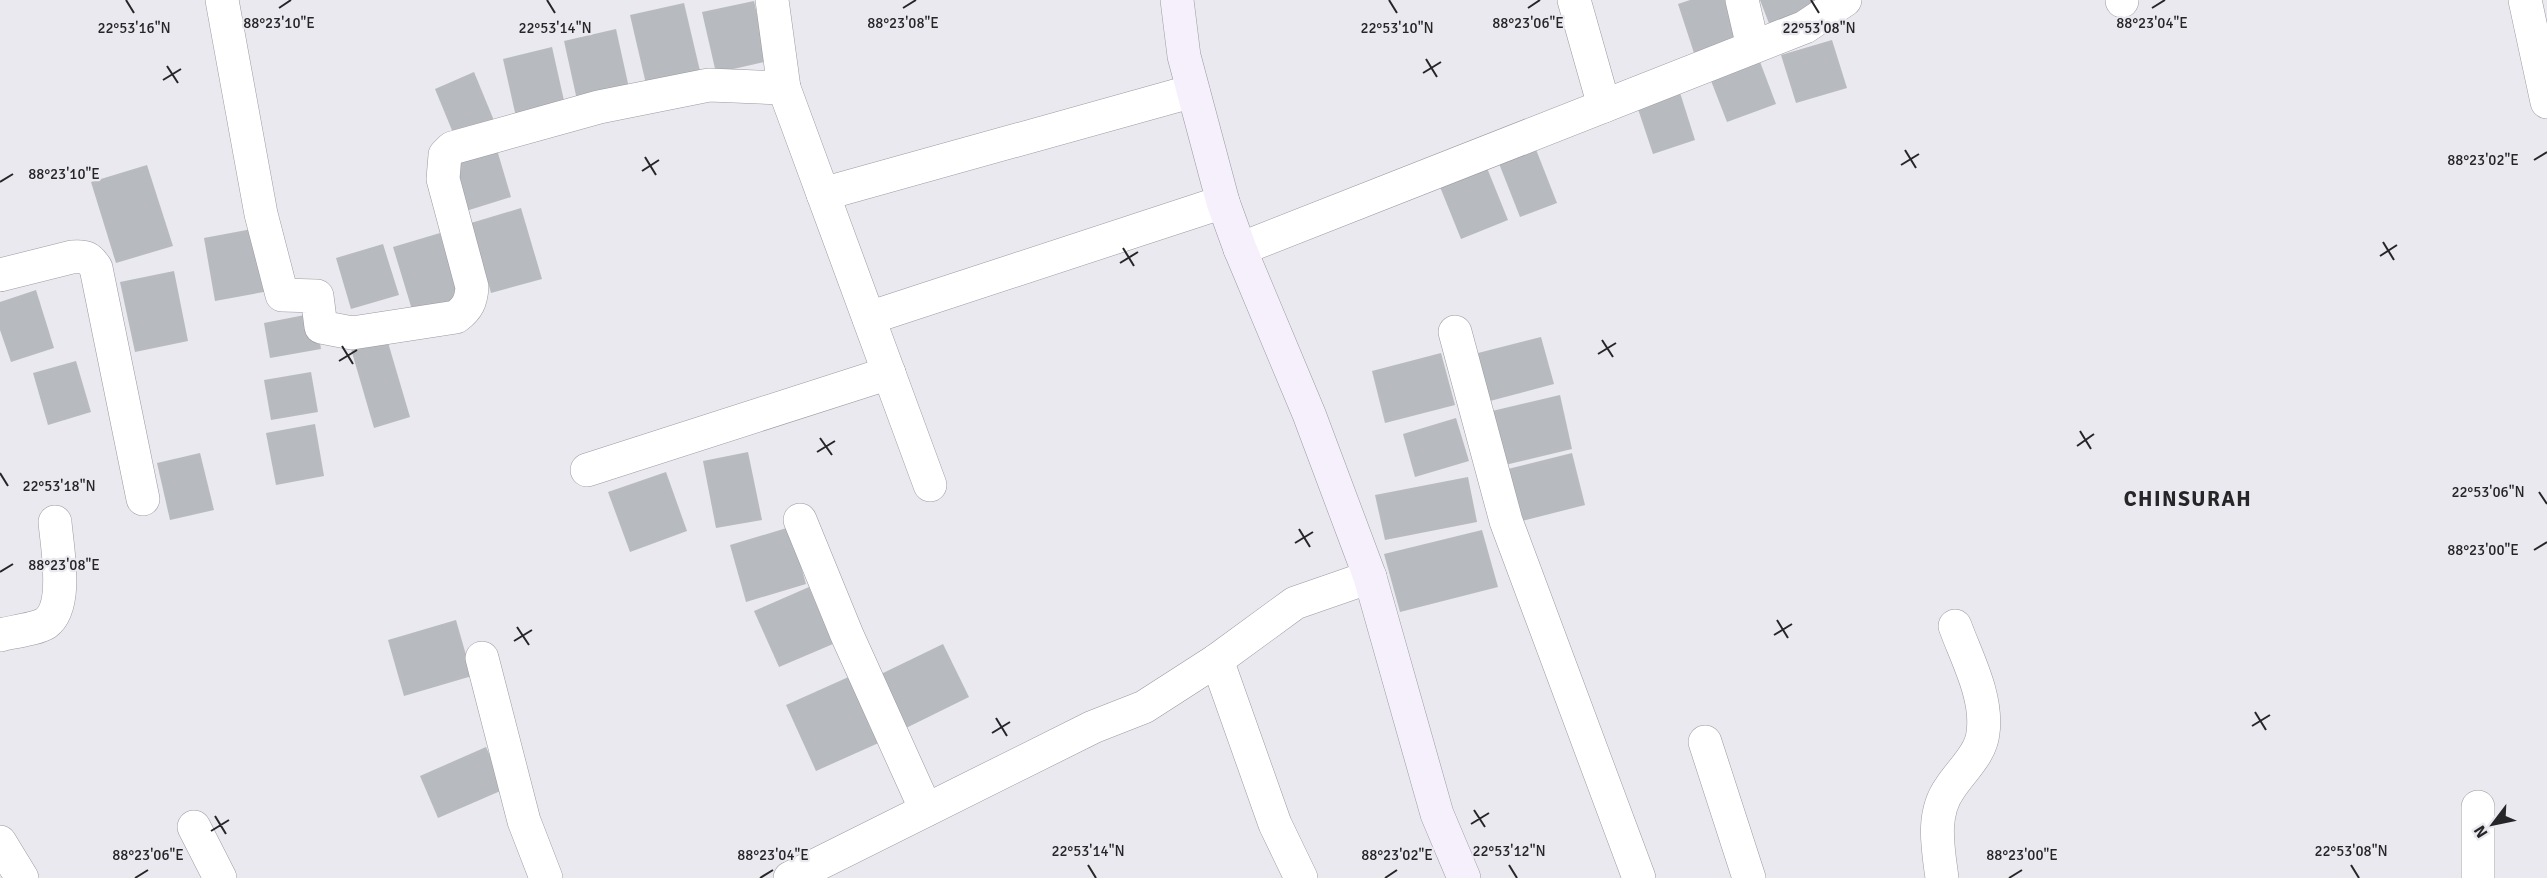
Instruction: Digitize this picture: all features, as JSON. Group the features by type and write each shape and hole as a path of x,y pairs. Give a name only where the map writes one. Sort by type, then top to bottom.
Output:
{"street":[{"path":"222,0 261,214 282,295 317,296 321,327 352,333 456,316 465,310 471,301 472,287 443,179 445,155 452,148 599,107 710,85 784,88"},
{"path":"772,0 784,88 930,484"},
{"path":"1177,0 1184,56 1223,202 1240,249 1309,414 1370,577 1437,814 1464,878"},
{"path":"1574,0 1604,106"},
{"path":"1742,0 1753,47"},
{"path":"1240,249 1805,27 1845,0"},
{"path":"2525,0 2547,102"},
{"path":"823,194 1193,91"},
{"path":"869,318 1223,202"},
{"path":"0,275 83,256 90,259 96,268 143,499"},
{"path":"1455,332 1506,521 1639,878"},
{"path":"587,470 889,374"},
{"path":"800,520 847,635 926,810"},
{"path":"0,635 45,623 55,610 61,588 55,522"},
{"path":"790,878 1093,727 1144,707 1217,660 1295,603 1370,577"},
{"path":"1942,878 1937,842 1938,815 1948,790 1983,736 1984,714 1978,688 1955,626"},
{"path":"482,658 524,821 546,878"},
{"path":"1217,660 1275,824 1301,878"},
{"path":"1705,742 1749,878"},
{"path":"2478,807 2478,878"},
{"path":"194,827 220,878"},
{"path":"0,842 22,878"}],"building":[{"path":"1690,0 1725,0 1738,40 1694,53 1678,4"},
{"path":"1760,0 1819,0 1821,6 1770,26"},
{"path":"754,1 768,61 716,73 702,12"},
{"path":"684,3 700,71 646,84 630,15"},
{"path":"616,29 629,88 577,100 564,41"},
{"path":"1832,40 1847,88 1796,103 1781,55"},
{"path":"552,47 565,105 516,117 503,59"},
{"path":"1757,54 1776,104 1727,122 1708,73"},
{"path":"474,72 495,123 456,140 435,89"},
{"path":"1675,77 1695,140 1653,154 1632,91"},
{"path":"495,143 511,197 466,211 450,156"},
{"path":"1535,147 1557,203 1520,217 1498,161"},
{"path":"1485,163 1508,220 1461,239 1438,182"},
{"path":"147,165 173,246 116,263 91,182"},
{"path":"521,208 542,279 491,293 471,223"},
{"path":"257,228 269,291 215,301 204,238"},
{"path":"440,233 460,299 413,313 393,247"},
{"path":"383,244 399,295 351,309 336,258"},
{"path":"174,271 188,341 135,352 120,282"},
{"path":"36,290 54,348 11,362 0,330 0,302"},
{"path":"315,313 321,349 270,358 264,323"},
{"path":"1541,337 1554,384 1490,401 1478,353"},
{"path":"387,339 410,417 374,428 351,349"},
{"path":"1441,353 1455,405 1385,423 1372,371"},
{"path":"76,361 91,412 48,425 33,373"},
{"path":"311,372 318,412 271,420 264,380"},
{"path":"1560,395 1572,449 1505,465 1492,411"},
{"path":"1456,418 1469,461 1415,477 1403,434"},
{"path":"315,424 324,476 276,485 266,433"},
{"path":"748,452 762,520 716,528 703,461"},
{"path":"200,453 214,510 170,520 157,463"},
{"path":"1572,453 1585,505 1514,523 1500,471"},
{"path":"666,472 687,531 630,552 608,492"},
{"path":"1468,477 1477,522 1385,540 1375,495"},
{"path":"790,527 806,584 746,602 730,545"},
{"path":"1482,530 1498,587 1400,612 1384,554"},
{"path":"809,587 833,644 779,667 754,611"},
{"path":"456,620 472,676 404,696 388,640"},
{"path":"943,644 969,697 906,728 879,675"},
{"path":"853,675 883,741 816,771 786,705"},
{"path":"486,747 505,789 438,818 420,776"}],"district":[{"name":"CHINSURAH","path":"2188,499"}]}
